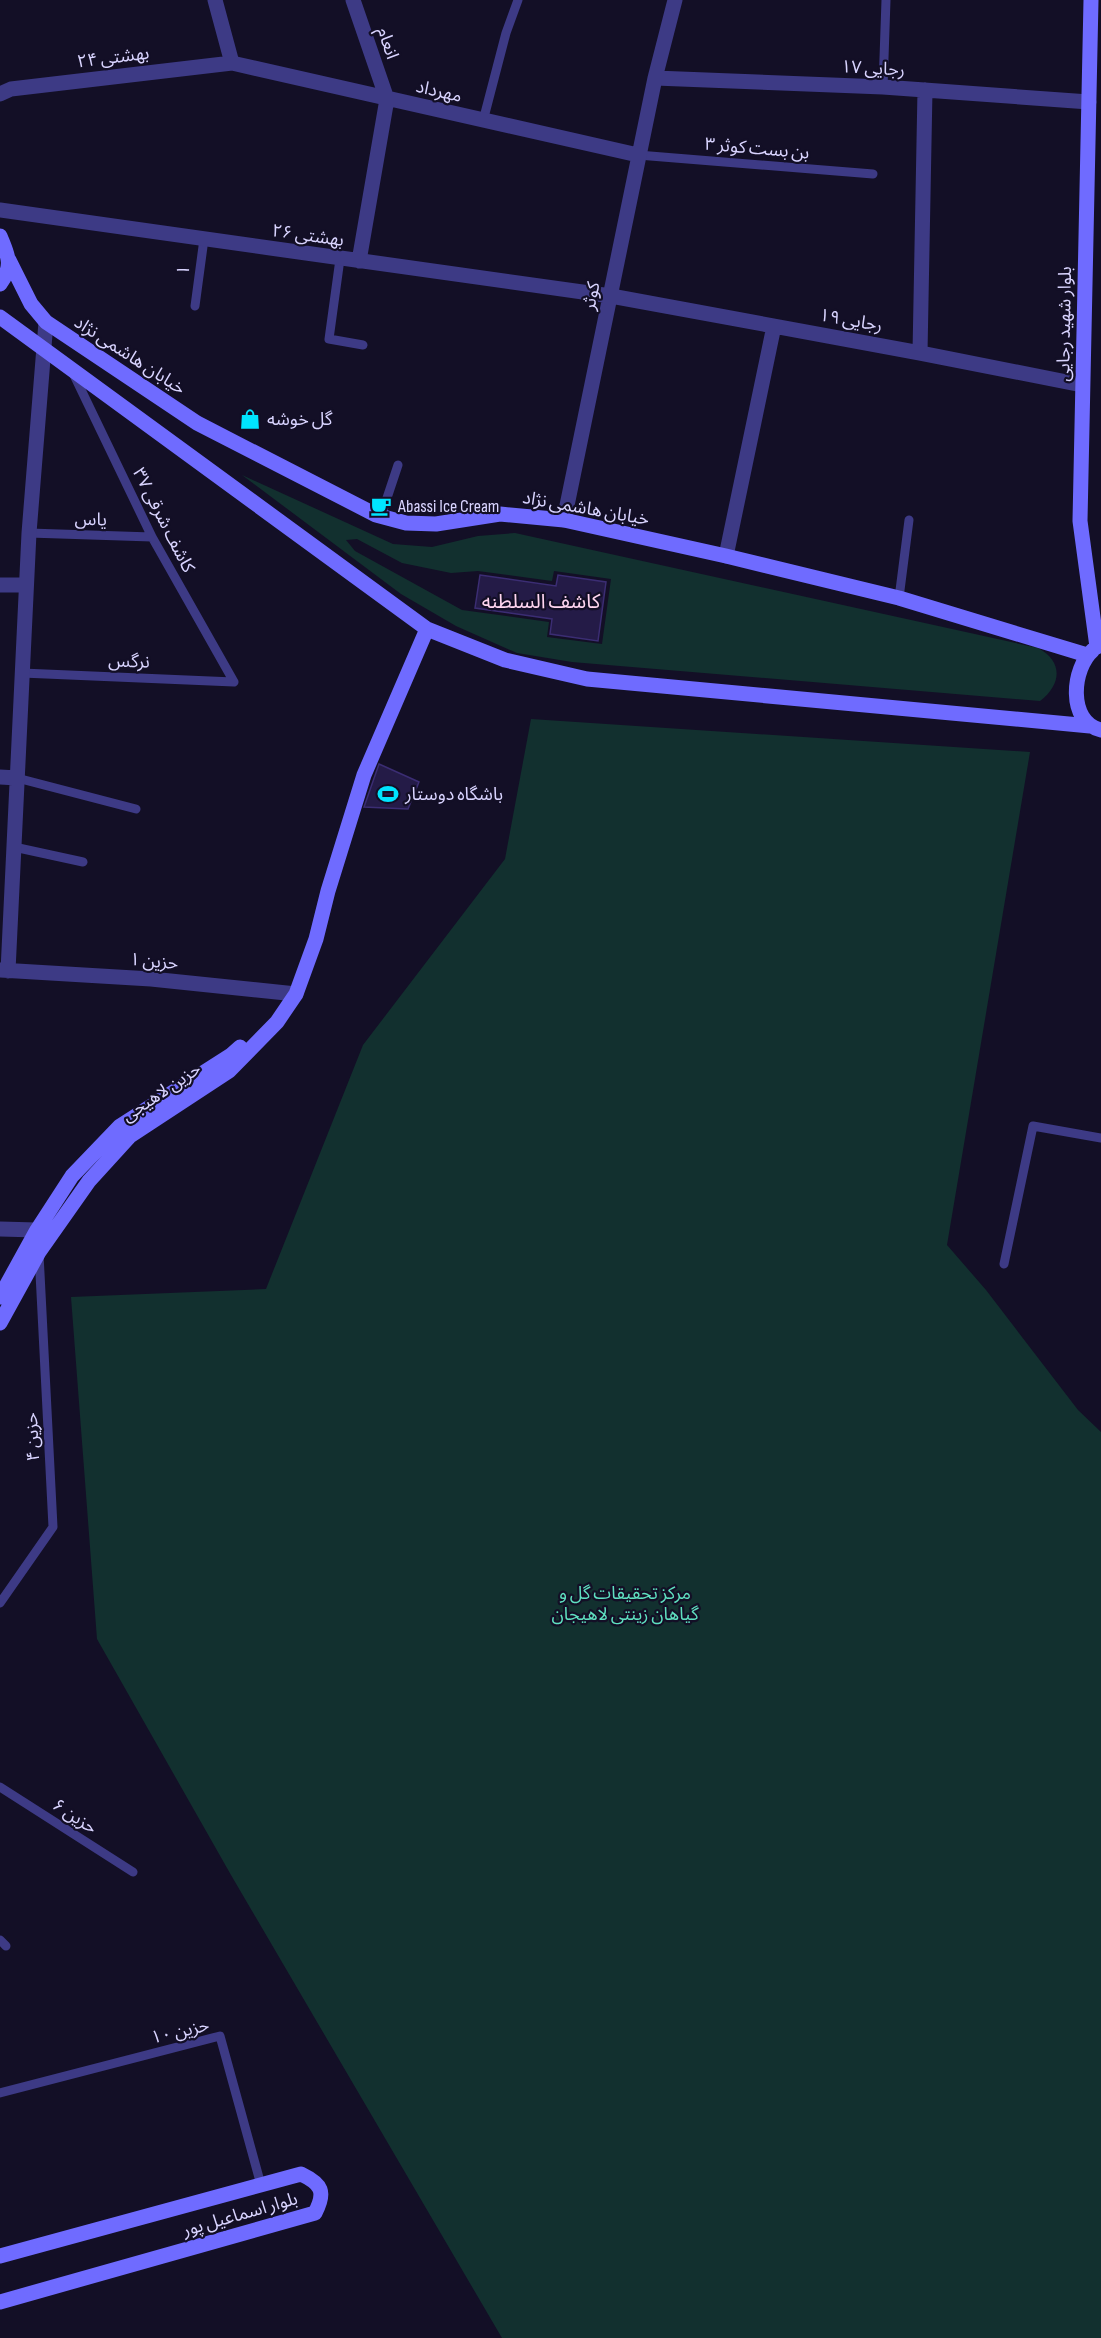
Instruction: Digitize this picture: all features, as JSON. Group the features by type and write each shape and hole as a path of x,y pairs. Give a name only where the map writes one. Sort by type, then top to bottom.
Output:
{"main road":[{"name":"بلوار شهید رجایی","path":"1090,0 1080,521 1095,589 1095,649"},
{"name":"خیابان هاشمی نژاد","path":"0,236 31,304 46,322 197,423 381,516 406,523 436,524 500,514 564,520 899,598 1095,649"},
{"path":"0,284 7,275 9,260"},
{"path":"0,317 427,629 505,660 587,678 1095,728"},
{"name":"حزین لاهیجی","path":"0,1323 39,1252 89,1181 130,1136 229,1071 277,1022 296,994 316,939 363,775 427,629"},
{"path":"1095,649 1081,666 1076,685 1081,716 1095,728"},
{"name":"حزین لاهیجی","path":"0,1297 37,1230 72,1176 120,1126 231,1056 296,994"},
{"name":"بلوار اسماعیل پور","path":"0,2256 301,2174 315,2180 321,2191 322,2200 315,2213 0,2302"}],"street":[{"path":"214,0 232,63"},
{"name":"انعام","path":"353,0 387,99"},
{"name":"کوثر","path":"564,520 638,155 675,0"},
{"name":"بهشتی ۲۴","path":"0,94 11,89 232,63"},
{"name":"مهرداد","path":"232,63 638,155"},
{"name":"رجایی ۱۷","path":"655,78 883,87 1089,102"},
{"path":"920,352 925,90"},
{"path":"359,261 387,99"},
{"name":"بهشتی ۲۶","path":"0,210 611,296"},
{"name":"رجایی ۱۹","path":"611,296 920,352 1082,385"},
{"path":"4,971 14,847 29,533 46,322"},
{"path":"726,556 774,326"},
{"path":"0,585 26,585"},
{"path":"0,777 17,778"},
{"name":"حزین ۱","path":"4,971 151,979 296,994"},
{"path":"0,1229 37,1230"}],"lane":[{"path":"483,121 506,33 518,0"},
{"path":"883,87 886,0"},
{"name":"بن بست کوثر ۳","path":"638,155 873,174"},
{"name":"۱","path":"195,306 204,239"},
{"path":"340,259 329,339 363,345"},
{"name":"کاشف شرقی ۳۷","path":"72,370 152,537 234,682"},
{"path":"381,516 398,465"},
{"path":"899,598 909,520"},
{"name":"یاس","path":"29,533 152,537"},
{"name":"نرگس","path":"22,673 234,682"},
{"path":"17,778 135,809"},
{"path":"14,847 83,862"},
{"path":"1004,1264 1034,1126 1101,1138"},
{"name":"حزین ۴","path":"0,1603 53,1527 39,1252"},
{"name":"حزین ۶","path":"0,1787 133,1872"},
{"name":"حزین ۱۰","path":"0,2093 220,2036 261,2185"}],"green space":[{"path":"242,475 393,544 432,547 478,536 515,533 1038,648 1052,660 1057,674 1052,688 1040,701 572,662 517,653 456,626 401,594","holes":["357,539 402,563 451,573 478,571 552,581 554,571 611,579 602,644 547,637 549,622 462,610 355,551 346,540"]},
{"name":"مرکز تحقیقات گل و گیاهان زینتی لاهیجان","path":"531,719 1030,752 947,1245 986,1290 1078,1410 1101,1432 1101,2338 502,2338 231,1875 97,1639 71,1297 266,1289 363,1045 505,859"}],"building":[{"path":"480,575 556,586 558,575 606,582 598,641 550,634 552,619 475,608"},
{"name":"باشگاه دوستار","path":"379,764 419,782 408,809 364,807"}],"place":[{"name":"گل خوشه","path":"250,419"},
{"name":"Abassi Ice Cream","path":"381,506"},
{"name":"باشگاه دوستار","path":"388,794"}],"district":[{"name":"کاشف السلطنه","path":"541,601"}]}
